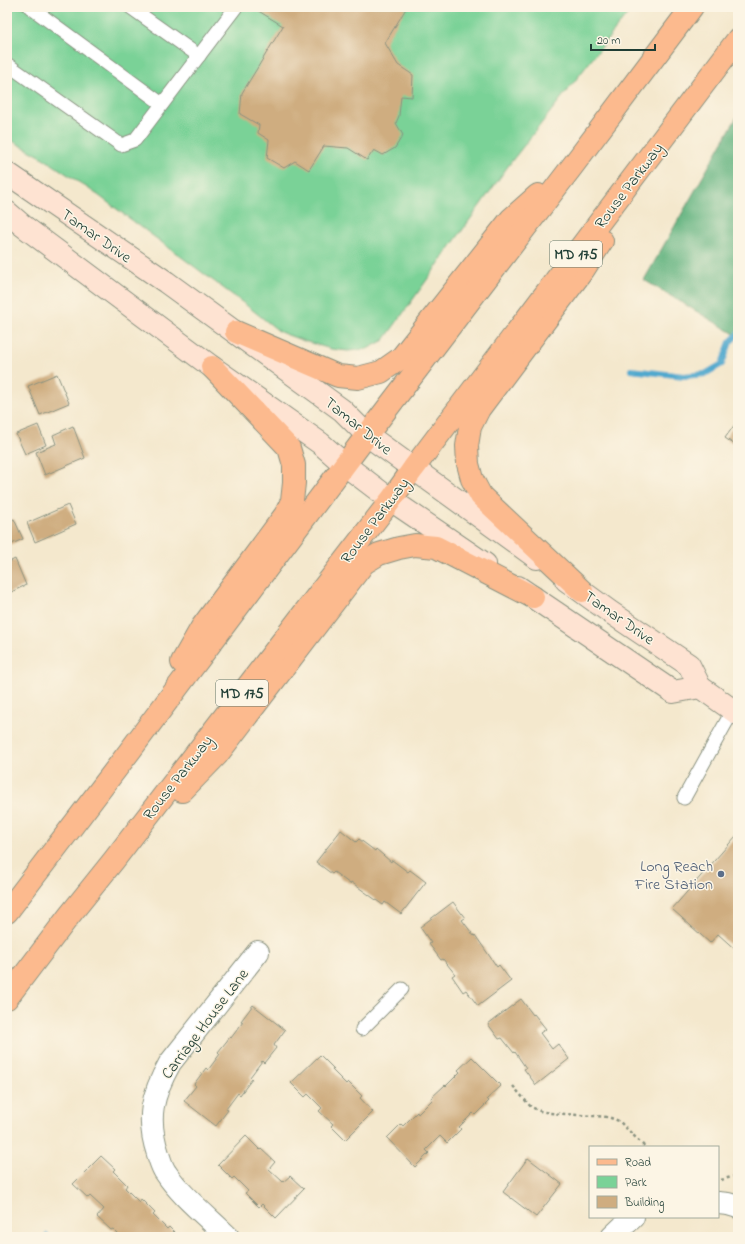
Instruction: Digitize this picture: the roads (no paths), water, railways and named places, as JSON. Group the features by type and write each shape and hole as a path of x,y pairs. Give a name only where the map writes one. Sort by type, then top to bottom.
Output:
{"main road":[{"path":"7,912 367,434 692,7"},
{"name":"Rouse Parkway","path":"7,998 391,500 738,40"},
{"path":"582,591 481,496 472,479 468,464 467,446 470,427 479,409 584,269 681,114"},
{"path":"236,332 338,376 358,378 381,372 401,358 511,219 574,164"},
{"path":"129,752 202,627 285,515 292,501 294,465 289,448 212,367"},
{"path":"114,860 217,755 364,564 379,554 415,545 436,547 533,597"}],"street":[{"name":"Tamar Drive","path":"7,173 236,332 342,410 367,434 413,469 610,612 689,665 700,687 735,712"},
{"name":"Tamar Drive","path":"7,212 212,367 320,443 345,465 391,500 673,692 700,687"},
{"name":"Carriage House Lane","path":"228,1237 177,1187 165,1172 154,1140 152,1121 154,1101 160,1081 170,1063 258,952"},
{"path":"719,1203 738,1207"},
{"path":"612,1237 633,1218"}],"lane":[{"path":"30,7 162,104"},
{"path":"130,7 199,56"},
{"path":"7,64 121,146 135,140 199,56 233,8"},
{"path":"684,798 735,712"},
{"path":"362,1029 402,989"}],"waterway":[{"path":"631,370 684,376 705,374 722,364 730,342 738,334"}],"place":[{"name":"Long Reach Fire Station","path":"721,874"}]}
